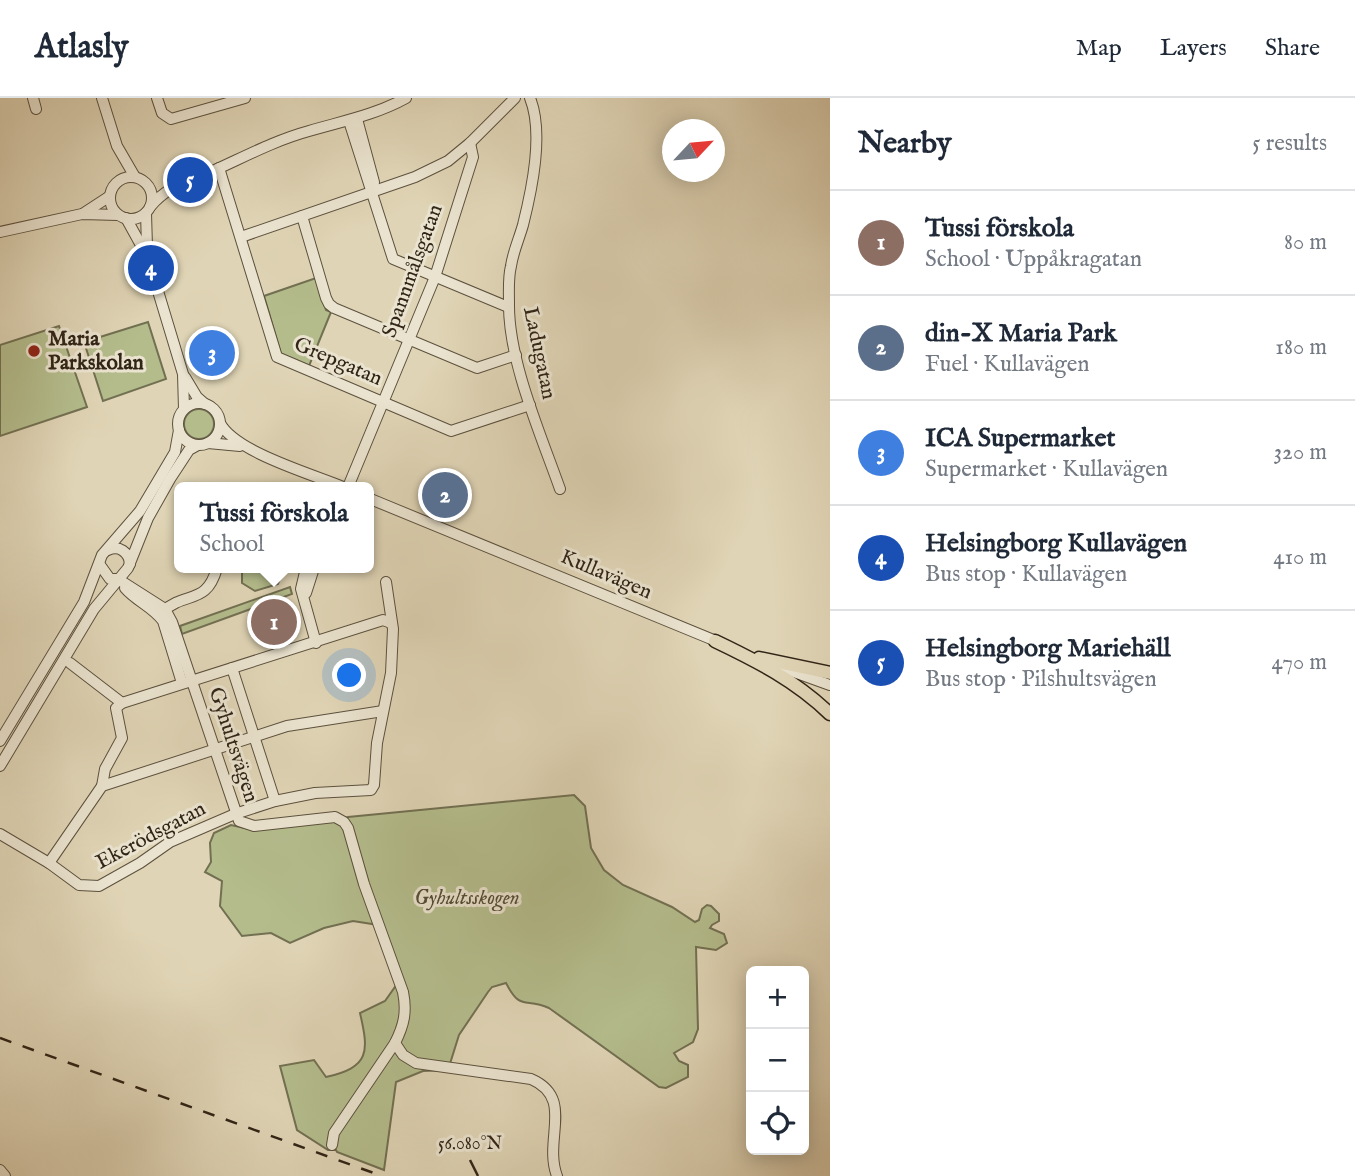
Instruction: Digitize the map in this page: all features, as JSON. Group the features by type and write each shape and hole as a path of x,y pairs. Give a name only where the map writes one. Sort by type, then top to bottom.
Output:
{"main road":[{"path":"715,641 772,669 830,713"},
{"path":"751,656 830,673"}],"street":[{"path":"33,98 36,109"},
{"path":"102,98 117,146 151,192 145,226 148,258 183,374 197,397 214,409 225,432 244,447 330,482"},
{"path":"157,98 162,113 171,119 245,98"},
{"path":"0,232 82,214 106,213 135,219 175,185 283,139 353,120 388,108 406,98"},
{"path":"242,237 415,177 447,160 470,143 515,98"},
{"name":"Ladugatan","path":"530,98 536,124 535,170 510,269 509,307 516,355 530,405 560,489"},
{"path":"353,120 368,184 373,191 393,259 509,307"},
{"name":"Spannmålsgatan","path":"344,482 382,403 435,277 473,157 470,143"},
{"path":"117,146 116,183 110,196 111,206 122,217 148,258"},
{"name":"Grepgatan","path":"219,168 277,357 451,431 530,405"},
{"path":"116,183 124,178 175,185"},
{"path":"82,214 110,196"},
{"path":"302,216 329,304 477,368 516,355"},
{"path":"183,374 184,409"},
{"path":"0,741 84,602 102,555 140,511 175,452 180,415 184,409 194,404 205,404"},
{"path":"0,765 94,608 130,564 153,508 186,454 218,433 220,423"},
{"path":"179,430 186,440 244,447"},
{"name":"Kullavägen","path":"374,500 751,656 830,685"},
{"path":"108,550 123,550 130,564"},
{"path":"100,565 107,576 118,579 133,597 162,612 173,603 207,590 216,573"},
{"path":"305,573 301,589 316,643"},
{"path":"304,601 312,573"},
{"name":"Ekerödsgatan","path":"0,834 79,885 99,886 107,884 170,842 235,814 275,801 315,793 371,790 374,785 383,711 391,673 391,623 386,582"},
{"name":"Gyhultsvägen","path":"162,612 239,821 249,826 332,817 346,824 364,884 403,992 406,1010 402,1029 334,1133 332,1145"},
{"path":"48,863 102,786 105,769 122,738 116,708 122,703 383,620 391,623"},
{"path":"70,663 122,703"},
{"path":"232,668 275,801"},
{"path":"102,786 254,736 310,721 383,711"},
{"path":"395,1043 403,1055 416,1063 531,1079 547,1089 556,1111 551,1156 557,1176"},
{"path":"0,1170 5,1176"}],"green space":[{"path":"316,278 326,310 331,312 309,366 281,354 264,296"},
{"path":"148,322 166,379 103,401 84,342"},
{"name":"Maria Parkskolan","path":"59,326 87,407 0,436 0,345"},
{"path":"199,409 210,413 214,424 210,435 199,439 188,435 184,424 188,413"},
{"path":"242,573 278,573 280,578 278,584 255,591 242,583"},
{"path":"290,587 292,594 182,634 180,626"},
{"name":"Gyhultsskogen","path":"574,795 585,806 591,848 604,870 623,885 672,907 695,922 699,920 702,909 707,905 719,914 719,921 710,928 724,934 727,943 716,950 696,947 698,1029 693,1042 674,1053 679,1061 688,1065 688,1077 666,1088 659,1087 549,1008 520,1001 506,983 492,987 459,1035 448,1070 423,1071 396,1082 384,1170 336,1150 328,1150 297,1130 280,1066 314,1060 326,1077 351,1068 363,1056 365,1048 360,1013 385,1001 397,984 378,925 353,921 324,928 290,943 271,933 242,936 220,906 222,881 205,872 211,862 210,843 214,833 231,825 254,830 348,817"}],"railway":[{"path":"0,1038 382,1176"}],"place":[{"name":"Helsingborg Mariehäll","path":"190,180"},
{"name":"Helsingborg Kullavägen","path":"151,268"},
{"name":"Maria Parkskolan","path":"34,351"},
{"name":"ICA Supermarket","path":"212,353"},
{"name":"din-X Maria Park","path":"445,495"},
{"name":"Tussi förskola","path":"274,622"}]}
